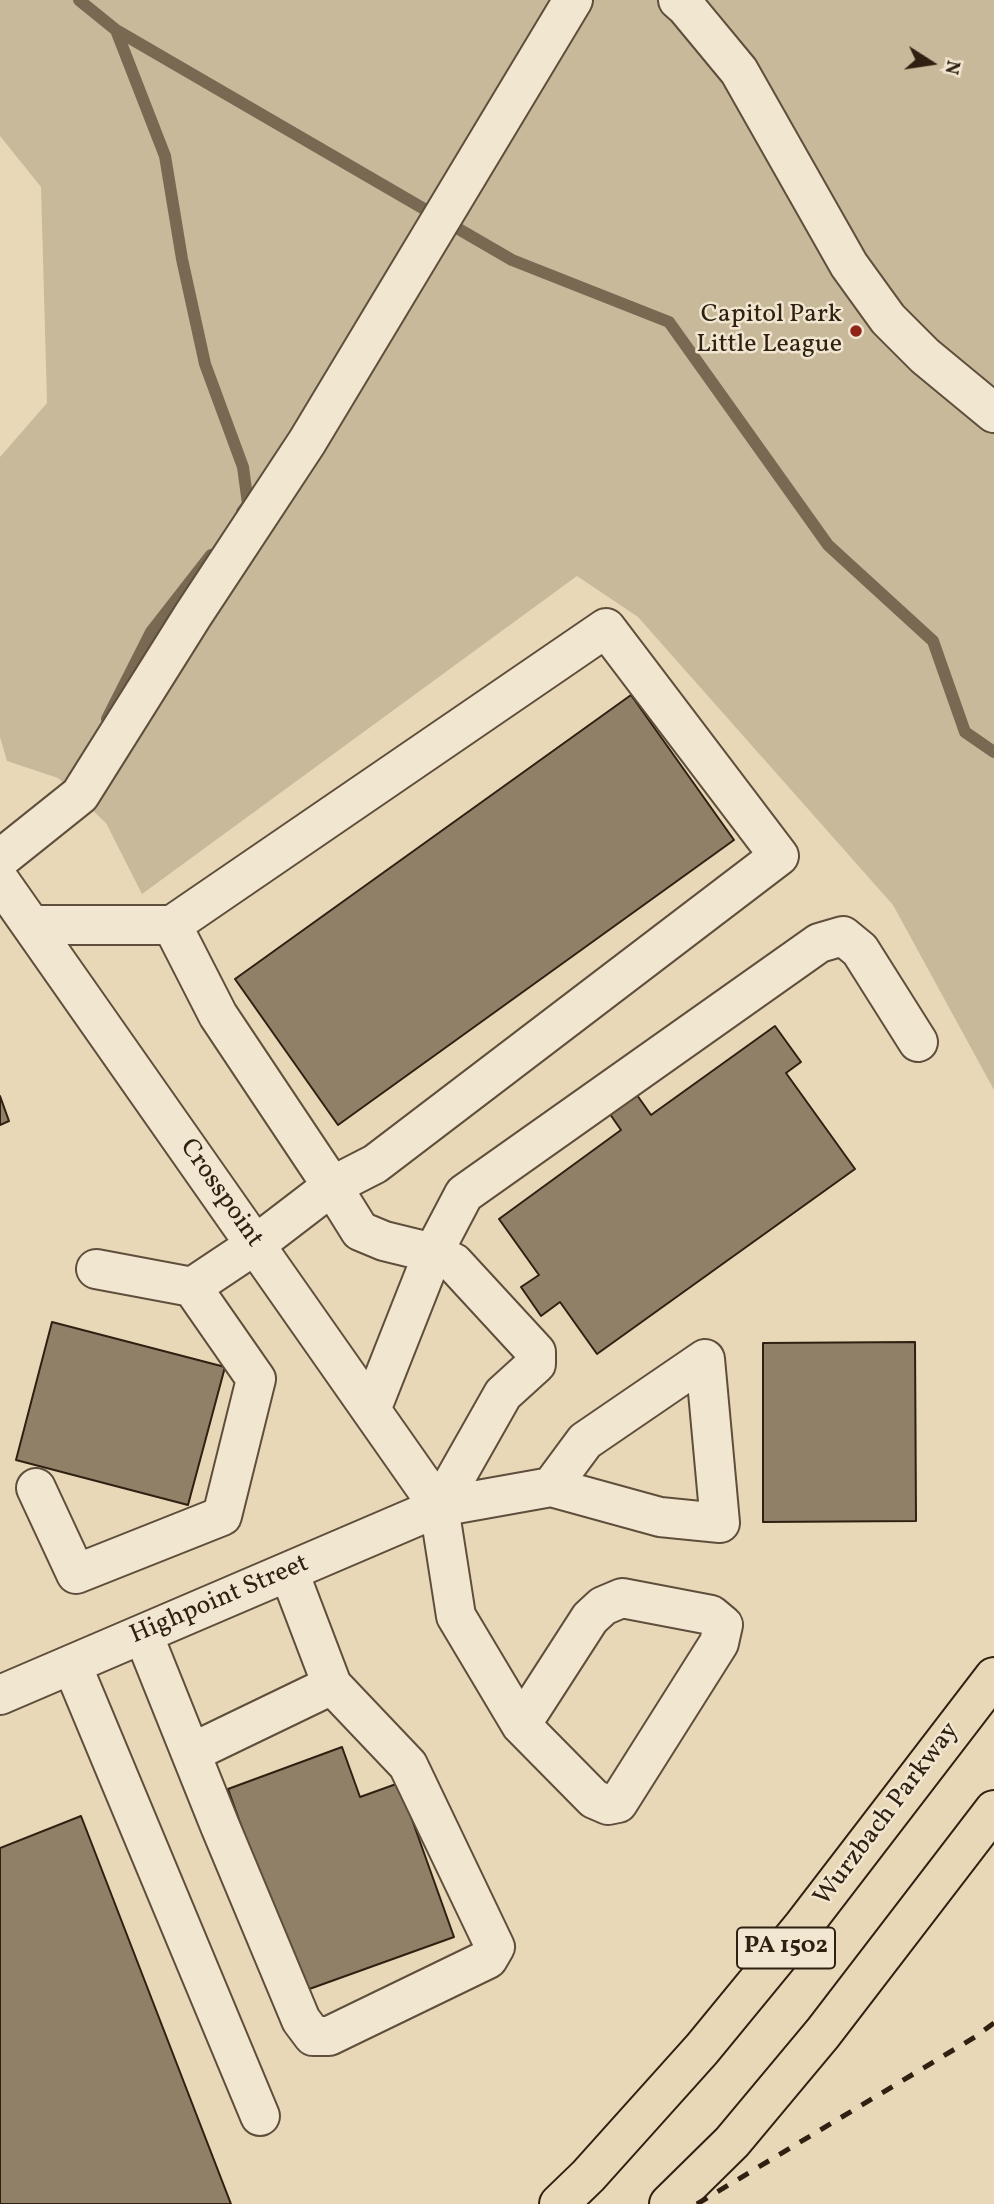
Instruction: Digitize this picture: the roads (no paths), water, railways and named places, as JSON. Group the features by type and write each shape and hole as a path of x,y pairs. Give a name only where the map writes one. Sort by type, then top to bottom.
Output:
{"highway":[{"name":"Wurzbach Parkway","path":"559,2204 588,2176 702,2049 803,1926 994,1677"},
{"name":"PA 1502","path":"669,2204 732,2142 824,2033 994,1810"}],"street":[{"path":"678,0 687,7 739,71 849,265 888,319 925,356 994,413"},
{"path":"0,859 80,795 193,615 307,442 564,14"},
{"path":"31,925 172,925 606,628 779,856 375,1164 332,1186 255,1245 192,1287 96,1269"},
{"name":"Crosspoint","path":"0,881 439,1507"},
{"path":"172,925 218,1015 360,1231 384,1241 433,1253 454,1263 536,1352 536,1364 503,1394 439,1507 456,1616 521,1726 594,1799 608,1805 618,1802 719,1643 723,1625 711,1615 622,1598 603,1606 590,1618 521,1726"},
{"path":"371,1410 433,1253 464,1194 819,943 843,936 860,950 918,1042"},
{"path":"36,1488 76,1574 222,1516 256,1379 192,1287"},
{"path":"705,1359 720,1523 660,1517 551,1487 585,1441 705,1359"},
{"name":"Highpoint Street","path":"0,1695 439,1507 551,1487"},
{"path":"143,1634 301,2020 313,2036 329,2036 488,1959 495,1947 408,1765 332,1685 289,1572"},
{"path":"72,1665 260,2116"},
{"path":"191,1753 332,1685"}],"waterway":[{"path":"79,0 116,30 512,260 669,322 828,545 933,641 965,732 994,752"},
{"path":"116,30 165,156 182,259 205,364 243,467 248,504 242,512"},
{"path":"107,719 151,632 211,555"}],"railway":[{"path":"697,2204 994,2023"}],"place":[{"name":"Capitol Park Little League","path":"856,331"}]}
